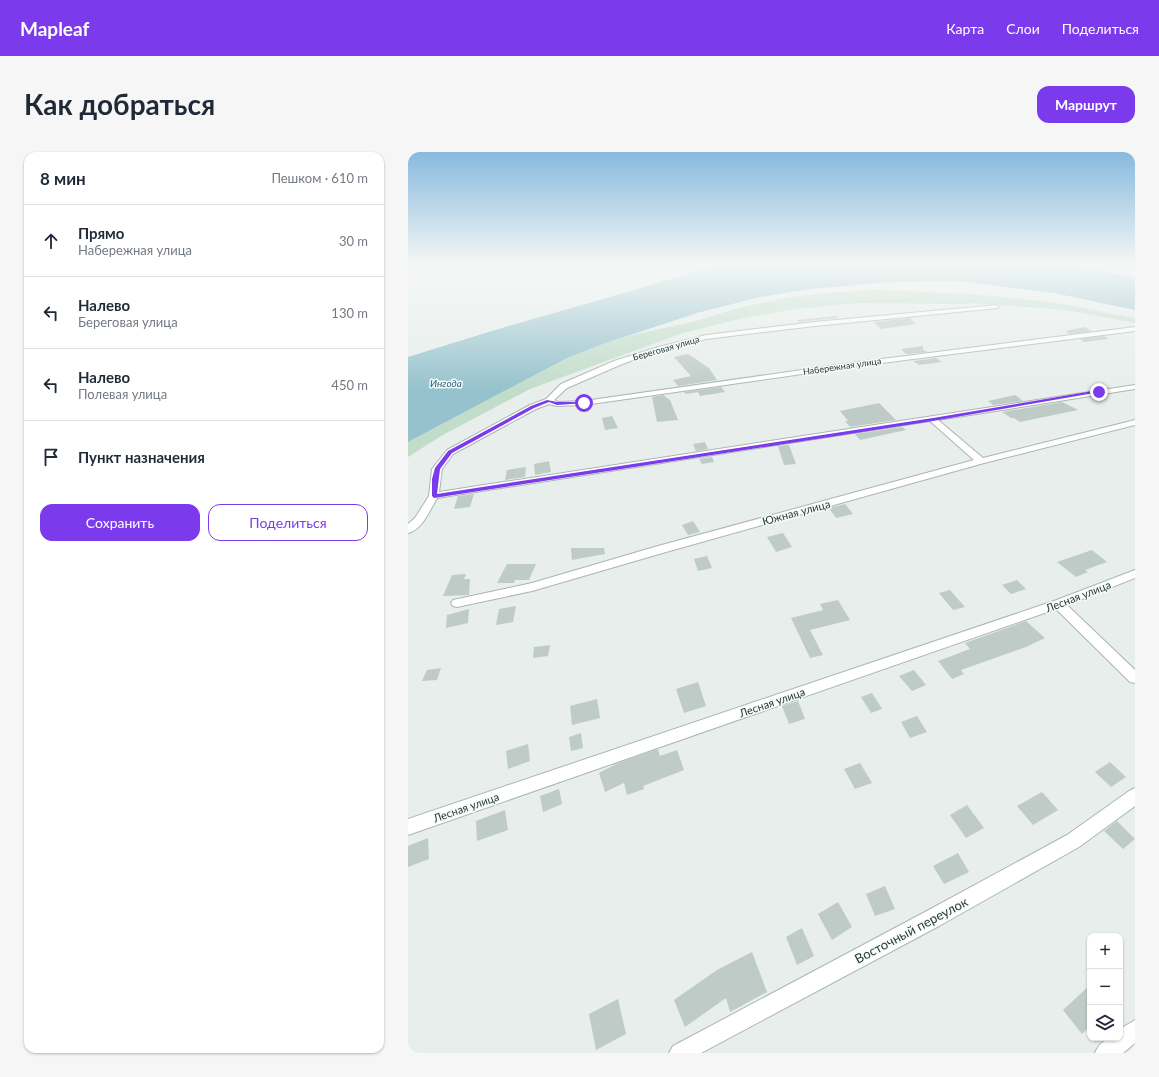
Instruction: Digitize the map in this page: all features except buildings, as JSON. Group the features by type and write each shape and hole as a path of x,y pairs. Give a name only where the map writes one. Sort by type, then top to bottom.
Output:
{"street":[{"name":"Береговая улица","path":"408,530 419,520 434,496 437,468 450,452 533,407 549,401 564,386 617,363 690,340 762,330 996,307"},
{"name":"Набережная улица","path":"549,401 557,404 584,403 858,364 1135,329"},
{"path":"434,496 933,420 1135,387"},
{"path":"933,420 980,461"},
{"name":"Южная улица","path":"457,603 532,586 980,461 1135,422"},
{"name":"Лесная улица","path":"408,827 1058,604 1135,574"},
{"path":"1058,604 1135,678"},
{"name":"Восточный переулок","path":"680,1053 1073,842 1135,796"},
{"path":"1106,1053 1135,1030"}],"green space":[{"path":"742,307 817,307 739,319 680,334 530,389 441,436 408,457 408,442 567,358 603,344 636,334 696,321"},
{"path":"1026,307 1080,307 1135,318 1135,323 1066,310"}],"water":[{"name":"Ингода","path":"575,307 720,307 697,313 603,344 567,358 408,442 408,357"},
{"path":"1121,307 1135,307 1135,310"}],"route":[{"path":"584,403 557,404 549,401 533,407 450,452 437,468 434,496 649,462 933,420 1099,392"}]}
